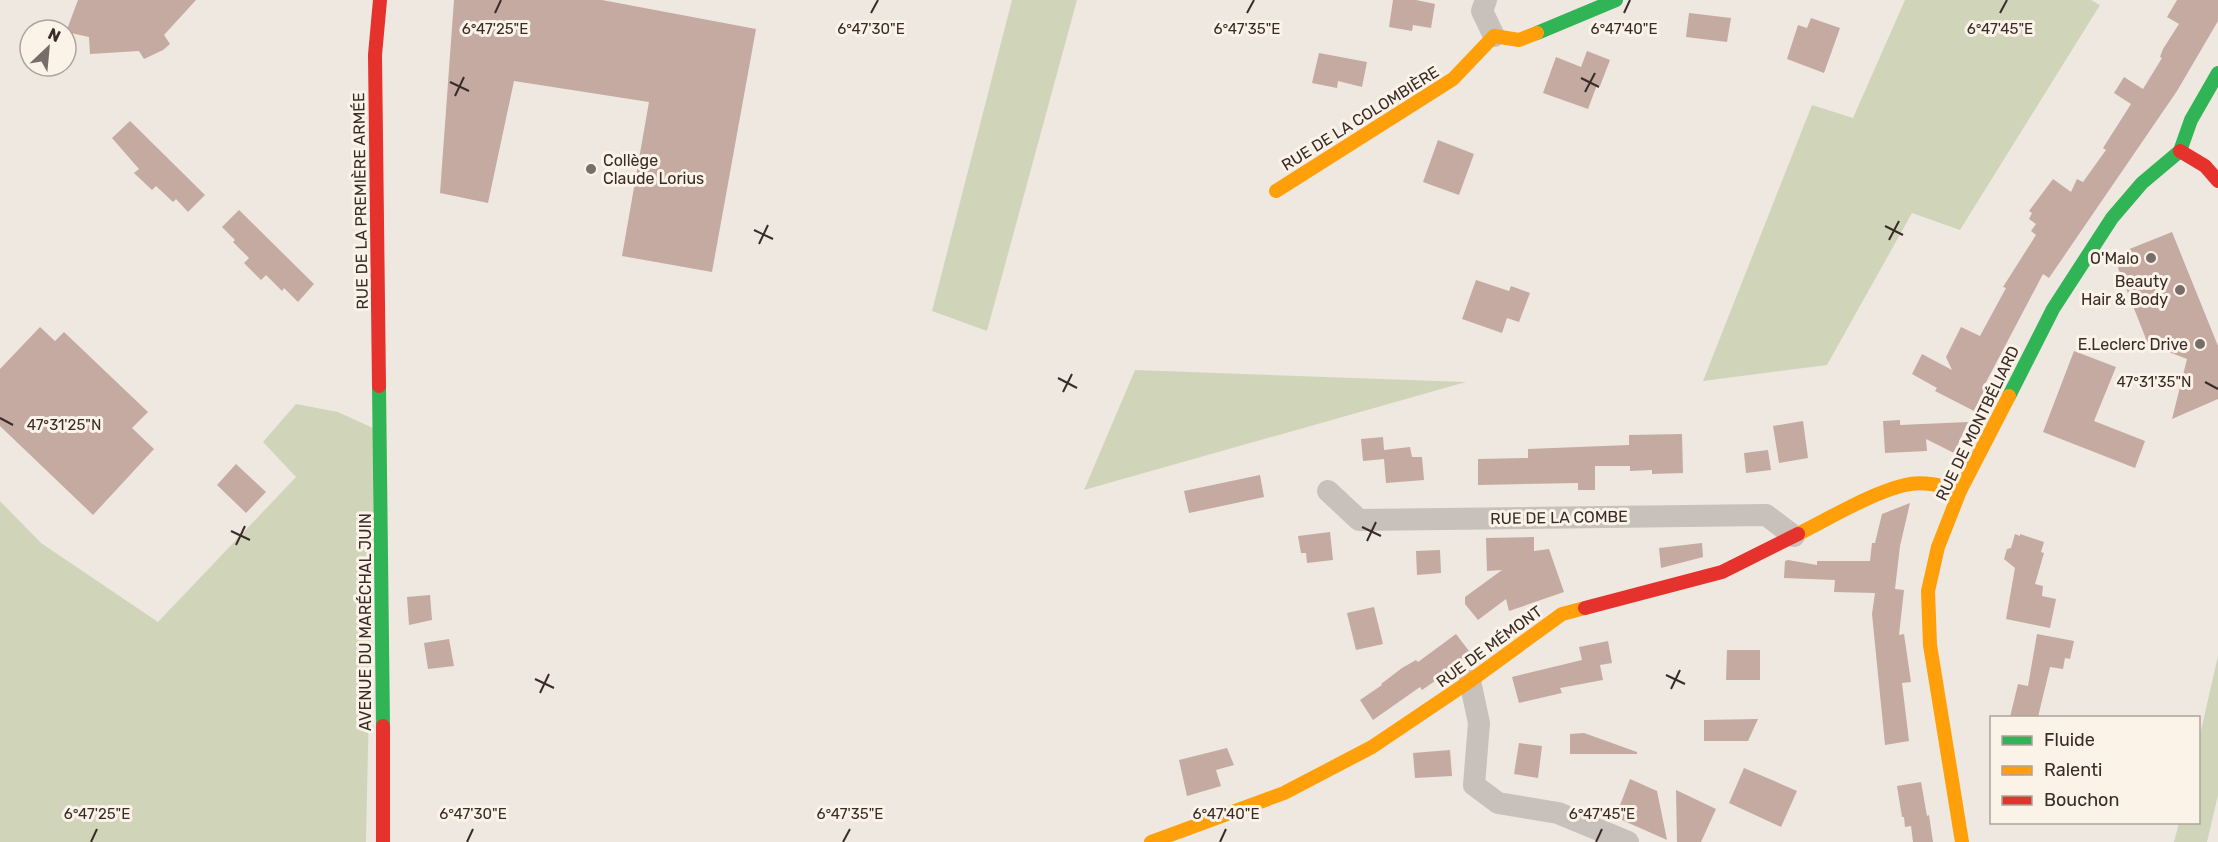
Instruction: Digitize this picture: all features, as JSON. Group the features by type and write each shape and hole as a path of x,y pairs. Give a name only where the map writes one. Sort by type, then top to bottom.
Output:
{"street":[{"name":"RUE DE LA PREMIÈRE ARMÉE","path":"380,0 375,56 380,402"},
{"path":"1485,0 1482,11 1494,36 1519,40 1616,0"},
{"name":"RUE DE LA COLOMBIÈRE","path":"1276,191 1454,79 1494,36"},
{"path":"2218,73 2191,120 2180,151 2205,166 2218,181"},
{"name":"RUE DE MONTBÉLIARD","path":"1962,842 1930,645 1928,591 1938,547 1960,491 2053,309 2112,218 2142,183 2180,151"},
{"name":"AVENUE DU MARÉCHAL JUIN","path":"380,402 383,842"},
{"name":"RUE DE MÉMONT","path":"1151,842 1284,793 1372,747 1562,615 1722,572 1873,497 1906,484 1940,485 1960,491"},
{"name":"RUE DE LA COMBE","path":"1328,491 1359,520 1766,515 1794,536"},
{"path":"1470,681 1479,723 1474,785 1498,803 1558,813 1628,842"}],"green space":[{"path":"1012,0 1077,0 987,331 932,311"},
{"path":"1905,0 2091,0 2100,5 1960,230 1912,213 1827,365 1703,381 1812,105 1853,118"},
{"path":"1135,370 1466,382 1084,490"},
{"path":"296,404 338,412 375,429 366,842 0,842 0,501 41,543 158,622 296,477 263,442"},
{"path":"2218,656 2218,795 2207,842 2174,842 2179,824 2200,824 2200,735"}],"building":[{"path":"78,0 196,0 164,35 170,44 144,59 139,51 90,54 89,37 78,35 78,18 71,18"},
{"path":"454,0 602,0 756,29 712,272 622,256 649,102 514,81 488,203 440,193"},
{"path":"1393,0 1416,0 1435,4 1431,28 1413,25 1412,31 1389,27"},
{"path":"2177,0 2218,0 2218,21 2177,91 2049,278 2043,274 1984,386 1986,387 1974,411 1935,391 1937,388 1912,374 1922,354 1952,370 1946,357 1961,327 1980,336 2006,288 2003,287 2036,235 2031,231 2036,224 2029,219 2032,213 2029,211 2053,179 2071,192 2077,179 2083,182 2106,150 2103,148 2131,104 2114,93 2124,77 2143,89 2162,58 2160,57 2163,49 2179,24 2167,17"},
{"path":"1689,13 1731,18 1727,42 1686,37"},
{"path":"1811,18 1840,28 1824,73 1787,59 1798,25 1807,28"},
{"path":"1587,51 1610,60 1588,109 1543,93 1556,57 1581,67"},
{"path":"1319,53 1367,62 1362,87 1338,81 1337,88 1312,83"},
{"path":"130,121 205,195 188,212 176,199 173,202 156,186 152,190 134,173 139,169 112,138"},
{"path":"1438,140 1474,154 1459,195 1423,182"},
{"path":"239,210 314,284 298,302 284,288 282,291 266,275 261,280 244,263 249,258 222,227"},
{"path":"2172,232 2218,346 2218,399 2172,419 2187,359 2148,344 2118,268 2127,250"},
{"path":"1476,280 1509,291 1511,286 1530,293 1519,322 1507,318 1502,333 1462,319"},
{"path":"40,327 55,341 64,332 148,412 132,428 154,449 93,515 0,426 0,369"},
{"path":"2074,351 2116,367 2094,421 2145,441 2135,468 2043,432"},
{"path":"1900,420 1900,425 1968,422 1954,453 1926,439 1927,451 1885,453 1883,421"},
{"path":"1803,421 1808,458 1779,463 1773,426"},
{"path":"1682,434 1683,473 1652,474 1652,470 1630,471 1630,466 1595,466 1595,490 1578,490 1578,483 1478,485 1478,459 1528,458 1528,449 1629,445 1629,435"},
{"path":"1383,437 1384,450 1410,447 1412,457 1422,457 1424,480 1386,483 1384,459 1363,461 1361,439"},
{"path":"1768,450 1771,470 1746,473 1744,453"},
{"path":"236,464 266,492 246,513 217,485"},
{"path":"1260,475 1264,497 1189,513 1184,491"},
{"path":"1910,503 1900,546 1895,589 1904,590 1899,635 1904,634 1911,682 1902,683 1909,741 1885,745 1872,614 1875,593 1834,592 1835,580 1784,578 1785,561 1817,565 1817,561 1870,561 1872,543 1875,543 1882,514"},
{"path":"1330,532 1333,560 1307,563 1306,553 1301,553 1298,536"},
{"path":"2015,534 2044,542 2041,552 2044,553 2035,584 2043,586 2042,596 2056,599 2050,628 2006,619 2015,568 2004,559 2007,549 2011,548"},
{"path":"1534,537 1534,551 1549,549 1564,592 1509,611 1506,599 1478,620 1465,604 1465,597 1502,570 1487,571 1486,538"},
{"path":"1702,543 1703,557 1661,568 1659,548"},
{"path":"1440,550 1441,573 1417,575 1416,551"},
{"path":"430,595 432,620 409,625 407,597"},
{"path":"1374,607 1383,644 1356,650 1347,613"},
{"path":"1456,634 1472,655 1422,690 1420,687 1373,720 1360,700 1402,668 1416,660 1418,662"},
{"path":"2037,634 2074,641 2070,659 2065,658 2063,669 2050,667 2038,716 2010,716 2018,684 2028,686"},
{"path":"449,639 454,666 428,669 424,643"},
{"path":"1608,641 1612,663 1600,665 1603,680 1560,688 1562,693 1519,703 1512,677 1582,660 1579,647"},
{"path":"1727,650 1760,650 1760,680 1726,680"},
{"path":"1758,719 1748,741 1704,741 1704,720"},
{"path":"1584,733 1637,752 1637,754 1570,754 1570,734"},
{"path":"1519,743 1542,746 1538,778 1514,774"},
{"path":"1227,748 1234,765 1216,770 1221,786 1187,796 1179,760"},
{"path":"1450,750 1452,776 1415,778 1413,753"},
{"path":"1744,768 1797,791 1781,827 1729,803"},
{"path":"1630,779 1657,791 1667,840 1622,820 1623,815 1617,813"},
{"path":"1921,782 1933,842 1913,842 1911,826 1905,827 1904,817 1902,817 1897,786"},
{"path":"1676,790 1716,809 1701,842 1677,842"}],"traffic: fast":[{"path":"1537,33 1616,0"},
{"path":"2009,396 2053,309 2112,218 2142,183 2180,151 2191,120 2218,73"},
{"path":"379,386 383,726"}],"traffic: slow":[{"path":"1276,191 1453,79 1494,36 1519,40 1537,33"},
{"path":"1962,842 1930,645 1928,591 1938,547 1960,491 2009,396"},
{"path":"1798,534 1865,500 1905,485 1925,483 1960,491"},
{"path":"1151,842 1284,793 1372,747 1470,681 1562,614 1585,608"}],"traffic: jam":[{"path":"379,386 375,55 380,0"},
{"path":"2180,151 2205,166 2218,181"},
{"path":"1585,608 1722,572 1798,534"},
{"path":"383,726 383,842"}],"place":[{"name":"Collège Claude Lorius","path":"591,169"},
{"name":"O'Malo","path":"2151,258"},
{"name":"Beauty Hair & Body","path":"2180,290"},
{"name":"E.Leclerc Drive","path":"2200,344"}]}
